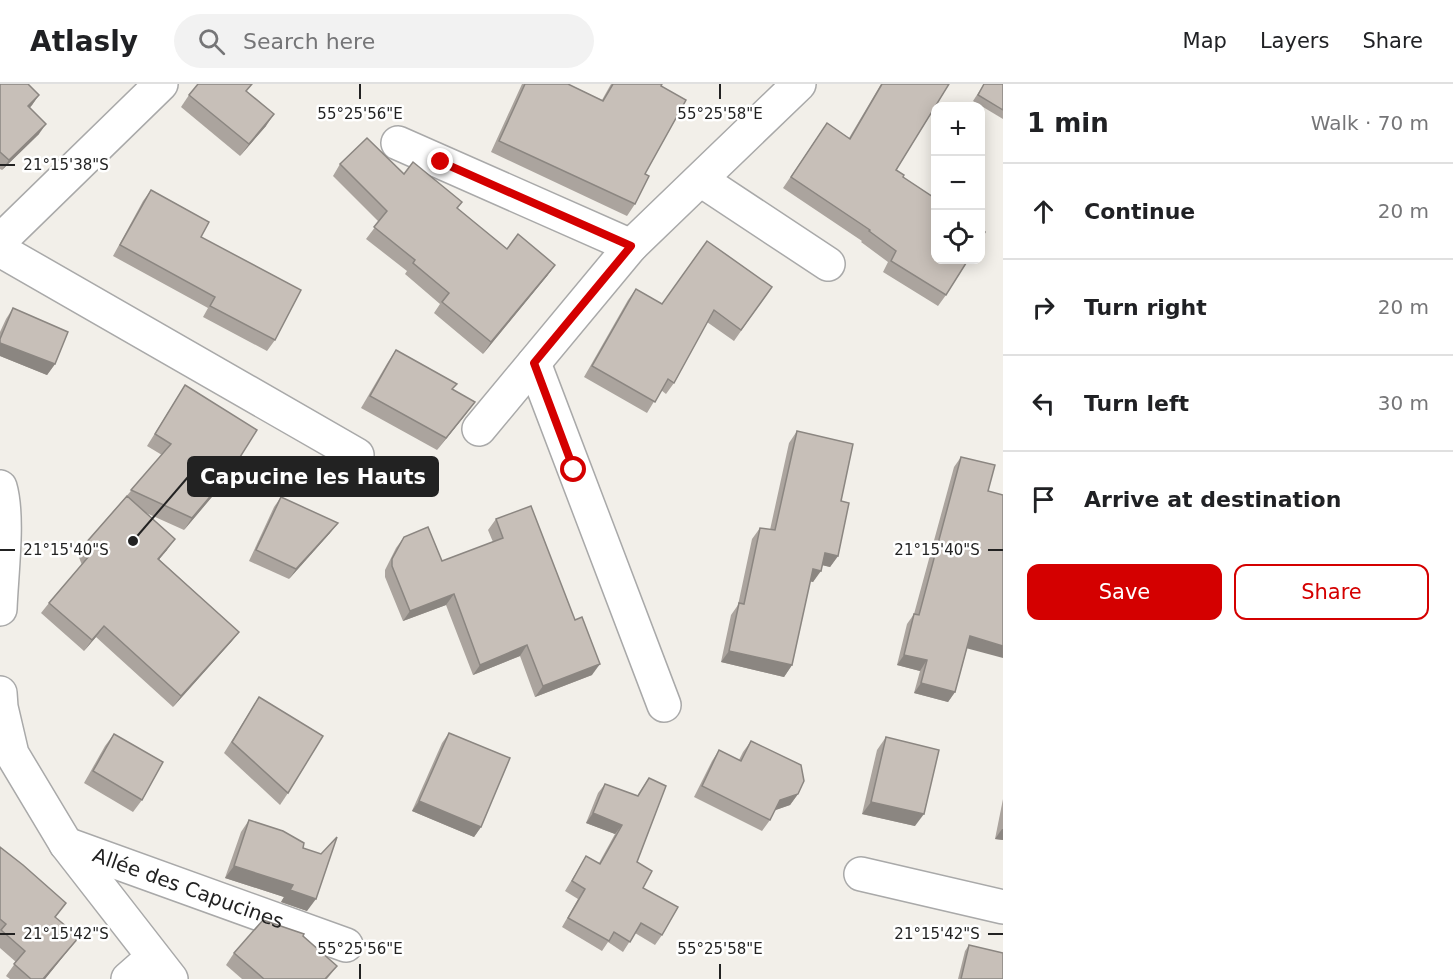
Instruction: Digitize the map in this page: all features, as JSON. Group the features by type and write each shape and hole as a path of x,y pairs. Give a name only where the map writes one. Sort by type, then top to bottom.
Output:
{"street":[{"path":"0,241 161,84"},
{"path":"479,429 631,246 701,180 789,86"},
{"path":"398,143 631,246"},
{"path":"701,180 828,264"},
{"path":"0,250 357,455"},
{"path":"534,363 664,705"},
{"path":"0,487 4,531 0,609"},
{"path":"0,693 12,754 66,844 162,968 128,979"},
{"name":"Allée des Capucines","path":"66,844 346,945"},
{"path":"861,874 1003,907"}],"building":[{"path":"0,84 28,84 39,95 28,106 46,124 9,160 0,152"},
{"path":"198,84 252,84 246,91 274,114 249,144 189,95"},
{"path":"525,84 568,84 603,101 613,84 662,84 661,86 686,100 645,174 649,176 635,204 499,141"},
{"path":"882,84 949,84 938,102 931,102 931,113 896,170 931,196 931,264 965,264 946,295 891,261 896,251 870,230 791,177 827,123 850,139"},
{"path":"984,84 1003,84 1003,110 978,95"},
{"path":"367,138 404,174 413,162 462,202 457,208 507,249 518,234 555,265 491,342 442,302 449,293 413,263 415,260 374,227 387,211 340,164"},
{"path":"151,190 209,222 201,237 301,290 275,340 210,306 215,297 120,245"},
{"path":"707,241 772,287 741,330 714,310 674,383 668,379 655,402 592,366 636,289 662,304"},
{"path":"13,308 68,332 55,364 0,343"},
{"path":"396,350 457,384 452,389 475,402 446,438 370,396"},
{"path":"185,385 257,430 230,473 192,518 131,490 171,444 155,434"},
{"path":"797,431 853,444 841,501 849,503 838,556 825,553 821,571 813,569 792,665 729,651 739,603 744,604 760,528 775,530"},
{"path":"961,457 995,465 988,491 1003,495 1003,646 970,636 955,692 921,683 927,660 904,655 914,614 919,615"},
{"path":"127,496 175,539 158,559 239,632 181,696 104,626 92,640 49,603 90,555 85,544"},
{"path":"281,497 338,523 296,569 256,550"},
{"path":"531,506 575,620 582,617 600,664 543,686 527,645 480,665 454,594 410,611 392,566 392,559 404,537 428,527 442,561 503,538 496,519"},
{"path":"259,697 323,736 288,793 232,742"},
{"path":"449,733 510,758 481,827 419,801"},
{"path":"114,734 163,762 142,800 93,771"},
{"path":"886,737 939,750 924,814 871,802"},
{"path":"751,741 801,765 804,781 798,794 780,800 770,820 702,786 719,750 741,761"},
{"path":"649,778 666,786 637,862 652,871 643,888 678,907 662,935 641,923 630,942 614,932 609,941 568,918 585,889 572,881 586,856 600,864 622,825 593,813 605,784 638,796"},
{"path":"249,820 283,831 304,843 303,848 321,854 337,837 316,899 290,890 293,885 234,866"},
{"path":"0,847 66,903 55,917 79,937 43,979 31,979 14,964 25,951 1,930 6,924 0,919"},
{"path":"263,920 304,934 303,936 337,966 325,979 264,979 234,953"},
{"path":"969,945 1003,953 1003,979 961,979"}],"place":[{"name":"Capucine les Hauts","path":"133,541"}],"route":[{"path":"441,162 631,246 534,363 574,470"}]}
